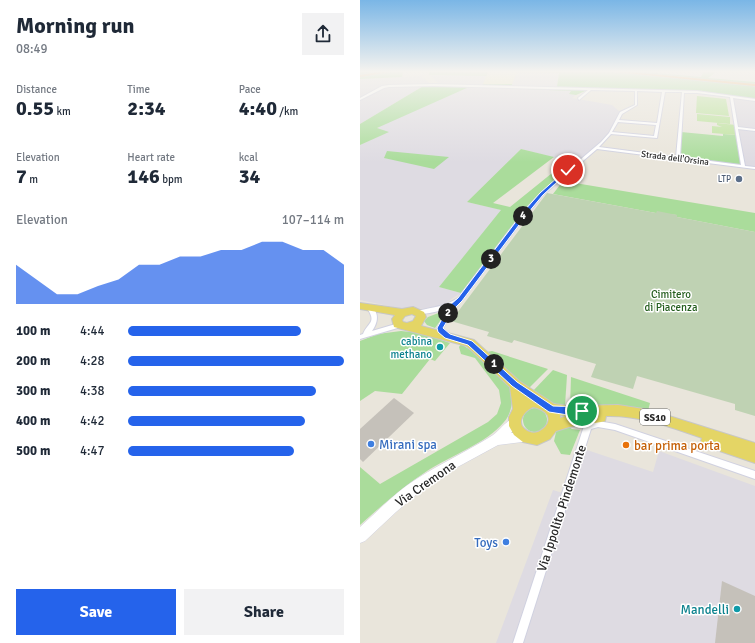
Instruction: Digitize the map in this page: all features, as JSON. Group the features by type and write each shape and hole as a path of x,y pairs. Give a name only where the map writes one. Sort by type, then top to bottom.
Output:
{"main road":[{"path":"360,306 391,312 396,316 403,327 417,320"},
{"path":"399,320 409,310 417,320 443,335 470,343 515,384 548,406 554,414 554,426"},
{"path":"496,440 514,423 516,414 519,410 518,394 515,384"},
{"name":"SS10","path":"519,410 528,403 539,402 568,411 618,410 650,415 755,449"},
{"name":"SS10","path":"496,440 526,437 540,438 546,435 554,426 569,421 592,417 634,419 649,421 755,457"},
{"path":"514,423 520,433 526,437"},
{"name":"Via Cremona","path":"360,536 391,507 421,483 448,466 496,440"}],"street":[{"path":"443,335 440,328 454,304 526,212 542,194 610,133 621,113 637,102"},
{"path":"610,133 656,137 662,102"},
{"path":"678,158 682,102"},
{"path":"732,102 742,166"},
{"path":"617,121 658,124"},
{"path":"737,128 755,130"},
{"name":"Strada dell'Orsina","path":"595,148 755,168"},
{"path":"417,320 454,304"},
{"path":"362,336 370,330 375,320 375,314 370,308"},
{"path":"362,336 399,320"},
{"name":"Via Ippolito Pindemonte","path":"518,643 588,426 598,424 615,427 755,476"}],"shaded area":[{"path":"360,102 397,102 360,124"},
{"path":"406,102 595,102 612,105 621,113 609,133 601,142 576,163 521,149 467,202 502,210 439,287 461,293 444,304 427,309 398,308 360,300 360,145 388,132 377,129"},
{"path":"732,102 755,102 755,168 742,166"},
{"path":"581,448 653,472 659,451 755,486 755,643 496,643 553,490 566,494"}],"green space":[{"path":"397,102 435,102 377,128 389,132 360,145 360,124"},
{"path":"697,102 727,102 729,116 696,113"},
{"path":"697,114 730,117 730,124 697,121"},
{"path":"717,123 736,125 737,135 712,133 712,126 722,127 717,125"},
{"path":"681,132 723,136 723,134 737,135 742,166 678,158"},
{"path":"521,149 554,157 493,203 510,207 567,161 576,163 526,210 461,293 439,287 501,210 467,202"},
{"path":"387,151 449,157 434,169 384,158"},
{"path":"563,181 755,213 755,232 677,217 677,215 656,213 553,194"},
{"name":"Cimitero di Piacenza","path":"547,193 656,213 657,211 677,215 677,217 755,232 755,416 735,410 735,404 637,376 633,389 591,377 596,364 514,340 512,343 487,336 489,332 451,321"},
{"path":"449,309 435,328 427,325 424,321 428,317"},
{"path":"401,331 420,333 450,343 435,361 430,359 402,394 375,391 360,401 360,341 378,334"},
{"path":"461,344 472,351 510,387 513,392 511,393 512,404 508,416 497,430 468,449 436,465 418,477 360,525 360,467 380,484 488,422 497,414 501,403 499,390 475,358 461,354 459,347"},
{"path":"492,351 548,369 528,389 487,352"},
{"path":"553,370 567,375 565,406 552,403 532,392"},
{"path":"571,377 650,403 648,411 570,407"},
{"path":"535,408 540,409 546,415 546,425 540,431 535,432 530,431 524,425 523,420 524,415 530,409"},
{"path":"566,424 572,429 580,430 570,455 561,454 554,441 557,428"}],"building":[{"name":"Mirani spa","path":"394,398 414,413 363,462 360,459 360,429"},
{"name":"Mandelli","path":"722,581 755,596 755,643 715,643"}],"place":[{"name":"LTP","path":"739,179"},
{"name":"cabina methano","path":"440,347"},
{"name":"Mirani spa","path":"371,444"},
{"name":"bar prima porta","path":"626,445"},
{"name":"Toys","path":"506,542"},
{"name":"Mandelli","path":"737,609"}],"route":[{"path":"568,170 542,194 526,212 460,299 452,306 440,328 448,336 470,343 515,384 552,409 582,411"}]}
